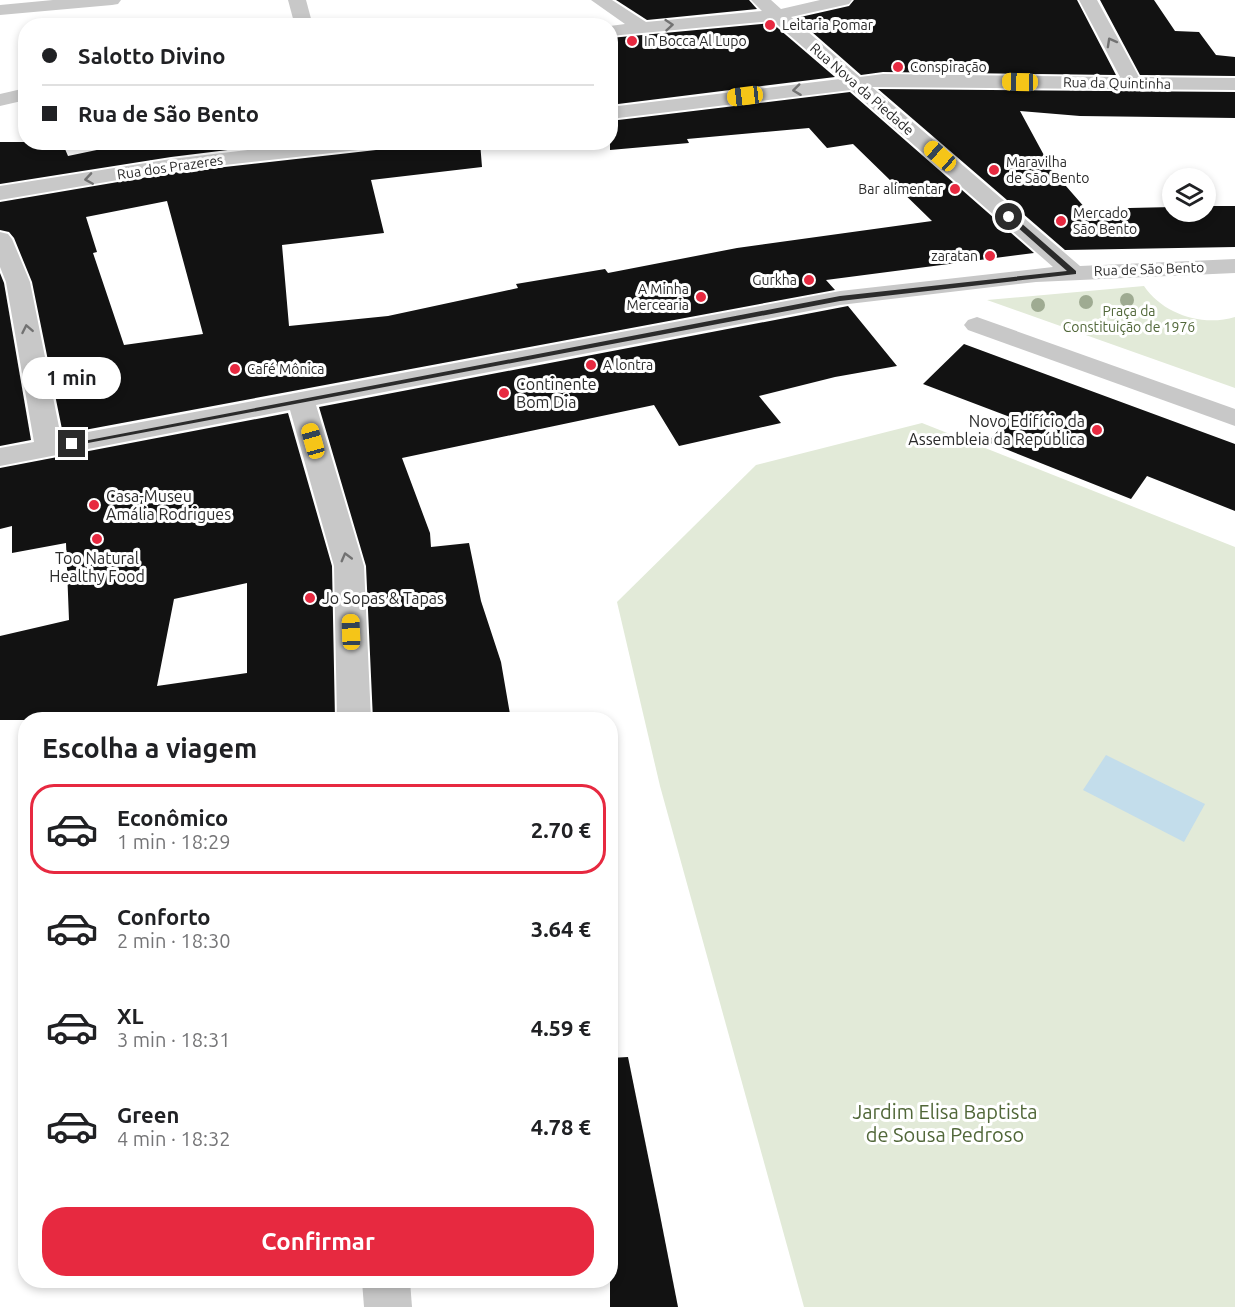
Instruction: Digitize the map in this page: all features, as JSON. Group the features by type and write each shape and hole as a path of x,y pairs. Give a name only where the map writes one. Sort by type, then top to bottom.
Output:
{"street":[{"path":"0,10 112,0"},
{"path":"297,0 302,18"},
{"path":"600,0 643,28"},
{"name":"Rua Nova da Piedade","path":"760,0 1073,272"},
{"path":"618,30 777,15 843,0"},
{"path":"1088,0 1133,83"},
{"name":"Rua da Quintinha","path":"855,83 883,80 1235,84"},
{"path":"618,112 855,83"},
{"path":"0,100 18,96"},
{"name":"Rua dos Prazeres","path":"0,193 171,165 290,150"},
{"path":"0,239 18,282 49,448"},
{"name":"Rua de São Bento","path":"0,458 840,298 1073,272 1235,266"},
{"path":"977,325 1235,418"},
{"path":"301,400 349,566 354,712"},
{"path":"387,1288 388,1307"}],"green space":[{"name":"Praça da Constituição de 1976","path":"1144,286 1162,304 1184,316 1210,320 1235,317 1235,388 987,300"},
{"name":"Jardim Elisa Baptista de Sousa Pedroso","path":"922,423 1235,547 1235,1307 804,1307 660,786 617,602 756,465"}],"water":[{"path":"1106,755 1205,804 1184,842 1083,790"}],"building":[{"path":"616,0 749,0 757,9 647,20"},
{"path":"854,0 1077,0 1116,75 883,72 861,75 796,18 849,6"},
{"path":"1100,0 1154,0 1175,31 1199,32 1216,55 1235,57 1235,76 1140,75"},
{"path":"772,23 835,77 618,104 618,37"},
{"path":"878,89 1235,92 1235,118 1080,116 1020,111 1052,170 1086,209 1162,207 1162,222 1216,222 1216,206 1235,206 1235,247 1065,250"},
{"path":"850,92 1034,253 826,280 835,290 63,434 32,282 14,238 9,232 0,230 0,202 171,173 376,150 481,150 482,167 371,180 384,233 282,245 289,326 388,316 518,288 516,284 605,269 608,273 737,248 932,221 853,144 827,148 809,128 687,139 689,143 618,149 618,120","holes":["167,201 203,334 124,345 93,253 97,252 86,217"]},
{"path":"0,142 18,142 18,150 65,150 68,156 97,150 227,150 171,157 0,184"},
{"path":"0,273 4,283 31,440 0,446"},
{"path":"848,306 897,366 835,377 759,396 781,423 679,446 654,405 402,458 430,533 431,547 469,543 481,601 501,662 510,712 373,712 366,566 319,407"},
{"name":"Novo Edifício da Assembleia da República","path":"964,344 1235,444 1235,511 1147,476 1131,499 988,442 1010,417 923,384"},
{"path":"288,413 332,566 335,712 18,712 18,720 0,720 0,636 69,620 66,543 12,553 12,526 0,529 0,468","holes":["247,583 247,673 157,686 174,599"]},
{"path":"628,1057 678,1307 610,1307 610,1288 618,1288 618,1058"}],"place":[{"name":"Leitaria Pomar","path":"770,25"},
{"name":"In Bocca Al Lupo","path":"632,41"},
{"name":"Conspiração","path":"898,67"},
{"name":"Maravilha de São Bento","path":"994,170"},
{"name":"Bar alimentar","path":"955,189"},
{"name":"Mercado São Bento","path":"1061,221"},
{"name":"zaratan","path":"990,256"},
{"name":"Gurkha","path":"809,280"},
{"name":"A Minha Mercearia","path":"701,297"},
{"name":"A lontra","path":"591,365"},
{"name":"Café Mônica","path":"235,369"},
{"name":"Continente Bom Dia","path":"504,393"},
{"name":"Novo Edifício da Assembleia da República","path":"1097,430"},
{"name":"Casa-Museu Amália Rodrigues","path":"94,505"},
{"name":"Too Natural Healthy Food","path":"97,539"},
{"name":"Jo Sopas & Tapas","path":"310,598"}],"route":[{"path":"72,444 840,298 1073,272 1009,217"}]}
